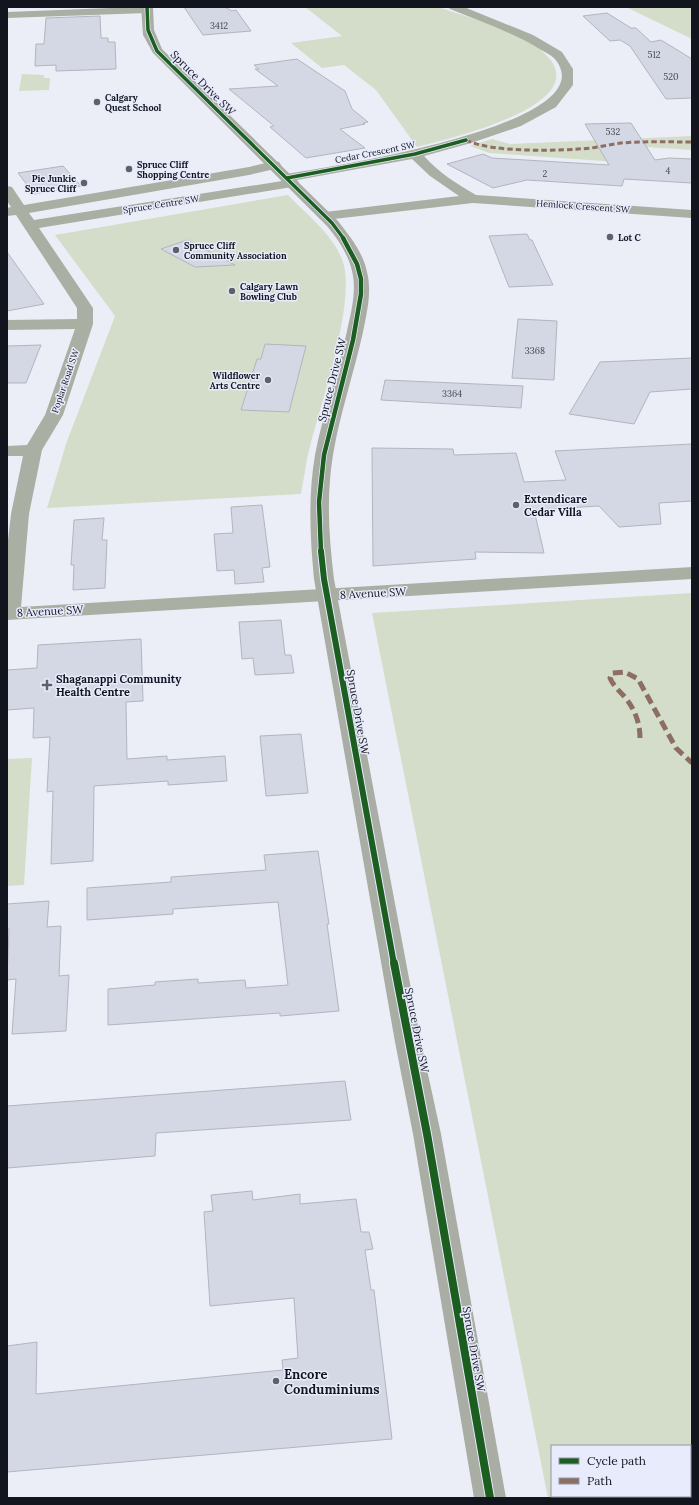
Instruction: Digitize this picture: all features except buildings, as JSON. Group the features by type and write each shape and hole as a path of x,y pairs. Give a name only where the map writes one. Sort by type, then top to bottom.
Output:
{"street":[{"name":"Cedar Crescent SW","path":"290,181 415,154 466,140 516,123 552,104 567,85 567,69 564,61 548,47 529,37 454,7"},
{"path":"7,15 147,8"},
{"name":"Spruce Drive SW","path":"147,8 146,25 151,41 157,51 337,228 354,256 361,279 361,298 356,325 324,454 318,498 318,521 327,595 427,1134 490,1498"},
{"name":"Hemlock Crescent SW","path":"415,154 424,166 441,180 473,199"},
{"name":"Spruce Centre SW","path":"14,211 249,172 274,165"},
{"name":"Spruce Centre SW","path":"30,225 290,181"},
{"name":"Poplar Road SW","path":"7,190 14,211 30,225 85,308 85,324 54,415 33,450 20,514 9,614"},
{"name":"Hemlock Crescent SW","path":"325,216 473,199 692,214"},
{"path":"7,325 85,324"},
{"path":"7,451 33,450"},
{"name":"8 Avenue SW","path":"9,614 692,574"}],"green space":[{"path":"305,7 438,7 472,18 510,32 534,45 544,53 556,71 552,88 536,103 485,128 417,147 376,90 344,65 322,68 291,43 342,36"},
{"path":"626,7 692,7 692,39"},
{"path":"22,74 44,75 44,78 50,78 49,90 19,91"},
{"path":"692,136 692,150 630,146 631,163 489,153 470,146 492,139 510,144"},
{"path":"288,195 327,234 339,252 343,262 346,280 345,302 336,353 309,452 301,494 47,508 66,444 115,316 55,235"},
{"path":"692,593 692,1498 548,1498 372,613"},
{"path":"32,758 24,885 7,886 7,759"}],"marked path":[{"path":"466,140 472,143 496,147 535,149 591,148 622,143 692,142"},
{"path":"640,738 636,715 627,700 612,683 610,678 612,673 619,671 625,672 638,679 676,748 692,763"}],"cycle path":[{"path":"147,7 148,30 157,51 332,223 351,250 360,272 361,294 358,317 330,426 321,472 319,517 324,579 408,1042 427,1134 490,1498"},
{"path":"287,178 415,154 466,140"}],"place":[{"name":"Calgary Quest School","path":"97,102"},
{"name":"Spruce Cliff Shopping Centre","path":"129,169"},
{"name":"Pie Junkie Spruce Cliff","path":"84,183"},
{"name":"Lot C","path":"610,237"},
{"name":"Spruce Cliff Community Association","path":"176,250"},
{"name":"Calgary Lawn Bowling Club","path":"232,291"},
{"name":"Wildflower Arts Centre","path":"268,380"},
{"name":"Extendicare Cedar Villa","path":"516,505"},
{"name":"Shaganappi Community Health Centre","path":"47,685"},
{"name":"Encore Conduminiums","path":"276,1381"}]}
